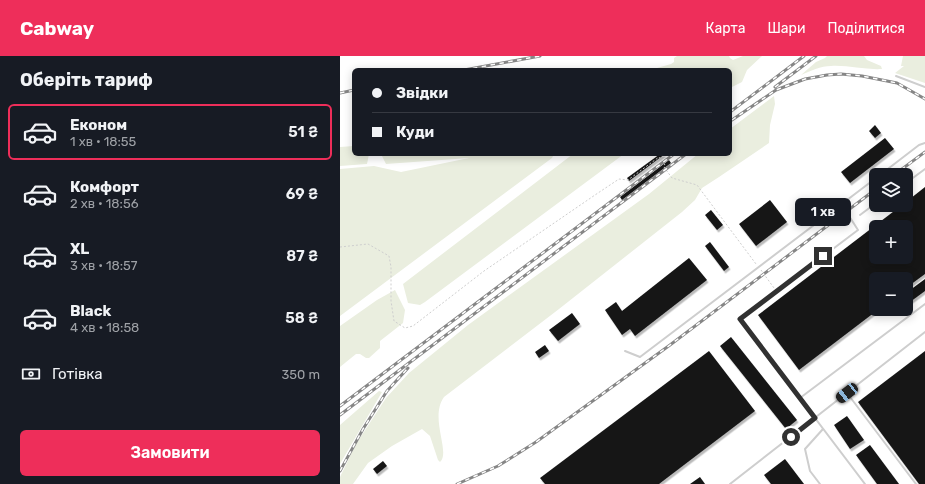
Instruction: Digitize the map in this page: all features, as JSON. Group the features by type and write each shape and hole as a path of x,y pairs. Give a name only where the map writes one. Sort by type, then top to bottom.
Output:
{"lane":[{"path":"896,76 925,87"},
{"path":"889,168 925,143"},
{"path":"913,178 925,169"},
{"path":"625,351 640,358 869,183"},
{"path":"842,204 858,230 740,319 865,484"},
{"path":"860,215 869,208"},
{"path":"800,398 925,304"},
{"path":"730,484 925,332"},
{"path":"847,393 916,484"},
{"path":"820,484 810,471 805,449 824,429"}],"path":[{"path":"340,247 368,244 389,256 391,267 391,301 394,321 405,328 413,326 497,262 619,179 628,180 659,157 672,178 697,185 776,291"}],"shaded area":[{"path":"677,56 729,56 733,60 743,56 762,56 747,70 742,82 732,87 732,68 657,68 671,64 674,62 674,58"},
{"path":"827,56 864,56 867,60 881,66 882,69 827,66 801,75 816,62"},
{"path":"903,56 925,56 925,83 895,73 904,66 901,66"},
{"path":"774,96 775,104 770,125 769,143 702,188 695,200 682,212 444,397 440,405 439,415 443,451 443,457 440,462 430,436 422,429 392,446 368,463 353,484 340,484 340,477 356,444 386,398 409,373 468,325 649,194 696,156 732,156 732,128"},
{"path":"352,146 352,156 369,156 367,164 340,166 340,147"},
{"path":"382,156 553,156 340,316 340,169 374,166 401,172 469,158 386,164"},
{"path":"570,156 621,156 420,305 408,303 403,284"},
{"path":"395,290 405,310 403,323 380,341 380,348 369,358 356,354 340,367 340,326 377,300"},
{"path":"379,391 382,392 340,464 340,425"}],"building":[{"path":"875,125 881,133 875,138 869,131"},
{"path":"885,138 894,149 850,183 841,172"},
{"path":"657,156 662,156 629,181 627,178"},
{"path":"669,160 671,163 622,200 620,197"},
{"path":"925,187 925,274 913,283 913,272 869,272 870,316 799,370 758,315 869,230 869,264 913,264 913,220 882,220 893,212 913,212 913,196"},
{"path":"770,200 787,222 756,246 739,224"},
{"path":"711,210 723,225 717,230 705,215"},
{"path":"710,242 729,267 724,271 705,246"},
{"path":"689,258 707,280 635,336 630,329 622,335 605,310 616,302 622,311"},
{"path":"925,279 925,291 913,300 913,288"},
{"path":"572,313 580,324 558,341 549,330"},
{"path":"731,337 797,420 786,429 720,346"},
{"path":"545,345 549,351 539,358 535,352"},
{"path":"709,351 755,411 659,484 545,484 540,478"},
{"path":"925,351 925,484 919,484 858,402"},
{"path":"847,416 864,440 850,449 834,425"},
{"path":"870,445 899,484 877,484 856,455"},
{"path":"785,459 804,484 771,484 764,475"},
{"path":"383,461 387,466 377,474 373,469"},
{"path":"700,477 705,484 690,484"}],"railway":[{"path":"475,68 540,56"},
{"path":"732,110 804,56"},
{"path":"775,87 816,56"},
{"path":"732,120 776,90 805,79 827,75 841,74 862,76 897,83 925,99"},
{"path":"340,93 352,90"},
{"path":"903,168 925,152"},
{"path":"340,406 671,156"},
{"path":"340,415 683,156"},
{"path":"457,484 498,466 536,442 670,345 869,194"},
{"path":"340,471 363,429 387,391 408,368"}],"route":[{"path":"791,437 815,418 740,319 823,256"}]}
